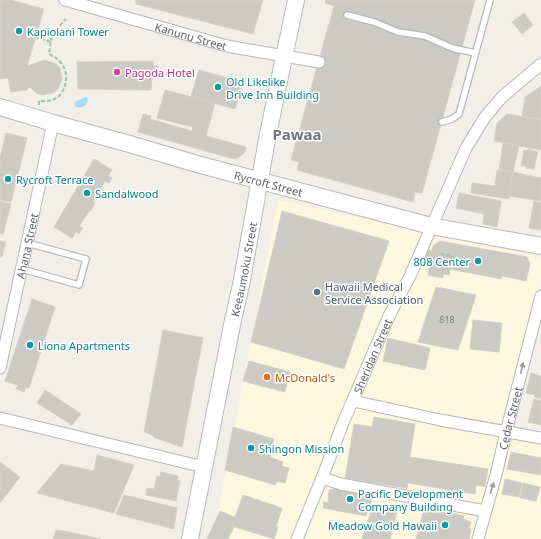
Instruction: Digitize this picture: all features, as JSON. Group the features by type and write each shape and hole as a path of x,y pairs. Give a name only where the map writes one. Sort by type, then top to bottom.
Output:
{"street":[{"name":"Kanunu Street","path":"65,0 228,46 319,62"},
{"name":"Keeaumoku Street","path":"190,539 230,331 242,280 268,134 286,56 296,0"},
{"name":"Sheridan Street","path":"296,539 389,316 410,276 466,148 485,117 502,97 541,64"},
{"name":"Rycroft Street","path":"0,107 197,164 431,226 541,246"},
{"name":"Ahana Street","path":"0,368 53,123"},
{"name":"Cedar Street","path":"478,539 497,472 541,296"},
{"path":"353,401 541,438"},
{"path":"0,418 204,467"},
{"path":"322,478 342,484 485,512"}],"lane":[{"path":"442,122 452,119 459,114 490,0"},
{"path":"347,15 374,22 398,32 425,36 452,48 475,53"},
{"path":"22,269 79,285 86,259 27,243"}],"path":[{"path":"36,118 39,101 52,100 63,92 66,80 64,66 57,58 49,54 52,34 66,19"},
{"path":"35,37 51,42"},
{"path":"440,259 451,261 452,256 441,254"}],"shaded area":[{"path":"278,200 541,257 541,283 499,437 541,444 541,539 213,539"}],"water":[{"path":"87,97 88,100 85,106 74,106 75,102"}],"building":[{"name":"Kapiolani Tower","path":"0,0 11,0 44,9 27,66 45,60 56,64 60,68 62,79 58,89 53,93 42,95 36,93 30,87 26,90 11,92 8,78 0,79"},
{"path":"136,0 263,0 253,34 136,4"},
{"path":"326,0 475,0 422,193 415,192 413,202 297,170 299,162 291,160 334,6 325,3"},
{"path":"524,13 533,25 522,34 512,22"},
{"name":"Pagoda Hotel","path":"153,61 153,66 157,66 157,78 152,78 151,90 78,89 77,62"},
{"name":"Old Likelike Drive Inn Building","path":"199,70 243,82 235,109 191,97"},
{"path":"540,87 541,120 522,116 525,97"},
{"path":"165,90 215,103 206,136 246,147 245,152 238,158 234,159 138,132 143,114 151,116 150,119 192,131 193,127 157,118"},
{"path":"507,114 541,120 541,150 494,141 497,123"},
{"name":"Rycroft Terrace","path":"6,133 27,138 11,202 0,200 0,158"},
{"path":"503,143 519,146 513,172 499,170"},
{"path":"528,149 538,152 534,169 526,168 527,166 521,166 524,150 527,151"},
{"name":"Sandalwood","path":"94,159 112,170 108,176 112,178 109,183 105,181 93,202 95,203 91,211 90,210 79,226 83,228 79,234 76,232 72,238 54,227"},
{"path":"497,170 513,172 509,199 471,193 472,183 495,186"},
{"path":"513,172 541,178 541,201 509,196"},
{"path":"459,193 501,201 497,227 483,224 484,214 456,208"},
{"path":"0,201 11,204 3,234 0,233"},
{"path":"534,201 541,203 541,230 529,228"},
{"name":"Hawaii Medical Service Association","path":"282,211 389,241 344,369 251,342"},
{"path":"0,241 6,242 2,257 0,257"},
{"name":"808 Center","path":"440,241 527,257 530,264 526,281 502,276 501,279 450,269 449,275 443,274 443,278 428,275 430,261 424,260 426,250 432,251 433,246"},
{"path":"436,287 476,295 458,350 418,342"},
{"name":"Liona Apartments","path":"32,299 55,307 29,388 26,387 24,392 16,389 18,385 5,381"},
{"path":"473,320 502,323 499,352 470,349"},
{"path":"163,330 203,338 182,447 153,437 153,435 144,432"},
{"path":"388,338 430,348 425,370 383,361"},
{"name":"McDonald's","path":"249,361 290,372 285,392 243,381"},
{"path":"531,373 541,376 541,399 534,397 535,395 526,393"},
{"path":"45,390 81,414 72,425 37,403"},
{"path":"534,399 541,401 541,425 528,422"},
{"path":"374,417 415,424 410,457 488,469 485,487 476,485 475,494 408,483 407,488 345,479 354,424 372,427"},
{"name":"Shingon Mission","path":"233,427 274,439 270,457 283,462 282,466 289,468 285,483 277,481 275,485 225,470"},
{"path":"511,452 541,458 541,475 507,469"},
{"path":"97,455 134,465 114,513 37,493 61,464 94,471"},
{"path":"0,462 20,477 0,503"},
{"path":"161,472 178,476 177,480 180,481 176,501 146,495 147,488 154,489 157,476 160,477"},
{"path":"505,479 522,483 519,497 502,494"},
{"path":"523,483 540,487 536,501 520,498"},
{"name":"Pacific Development Company Building","path":"336,488 373,496 366,516 323,508 324,502 328,503 329,490"},
{"path":"124,495 177,508 174,529 116,514"},
{"path":"243,495 282,508 274,539 232,526"},
{"path":"373,506 397,512 390,539 362,539"},
{"name":"Meadow Gold Hawaii","path":"425,506 464,516 463,519 471,522 469,528 471,529 469,539 416,539"},
{"path":"220,511 236,518 232,526 234,527 228,539 207,539"},
{"path":"56,530 64,531 101,539 53,539"}],"place":[{"name":"Kapiolani Tower","path":"19,31"},
{"name":"Pagoda Hotel","path":"117,72"},
{"name":"Old Likelike Drive Inn Building","path":"218,87"},
{"name":"Rycroft Terrace","path":"8,179"},
{"name":"Sandalwood","path":"87,193"},
{"name":"808 Center","path":"478,261"},
{"name":"Hawaii Medical Service Association","path":"317,292"},
{"name":"Liona Apartments","path":"30,345"},
{"name":"McDonald's","path":"267,377"},
{"name":"Shingon Mission","path":"251,448"},
{"name":"Pacific Development Company Building","path":"350,499"},
{"name":"Meadow Gold Hawaii","path":"445,525"}],"district":[{"name":"Pawaa","path":"297,134"}]}
